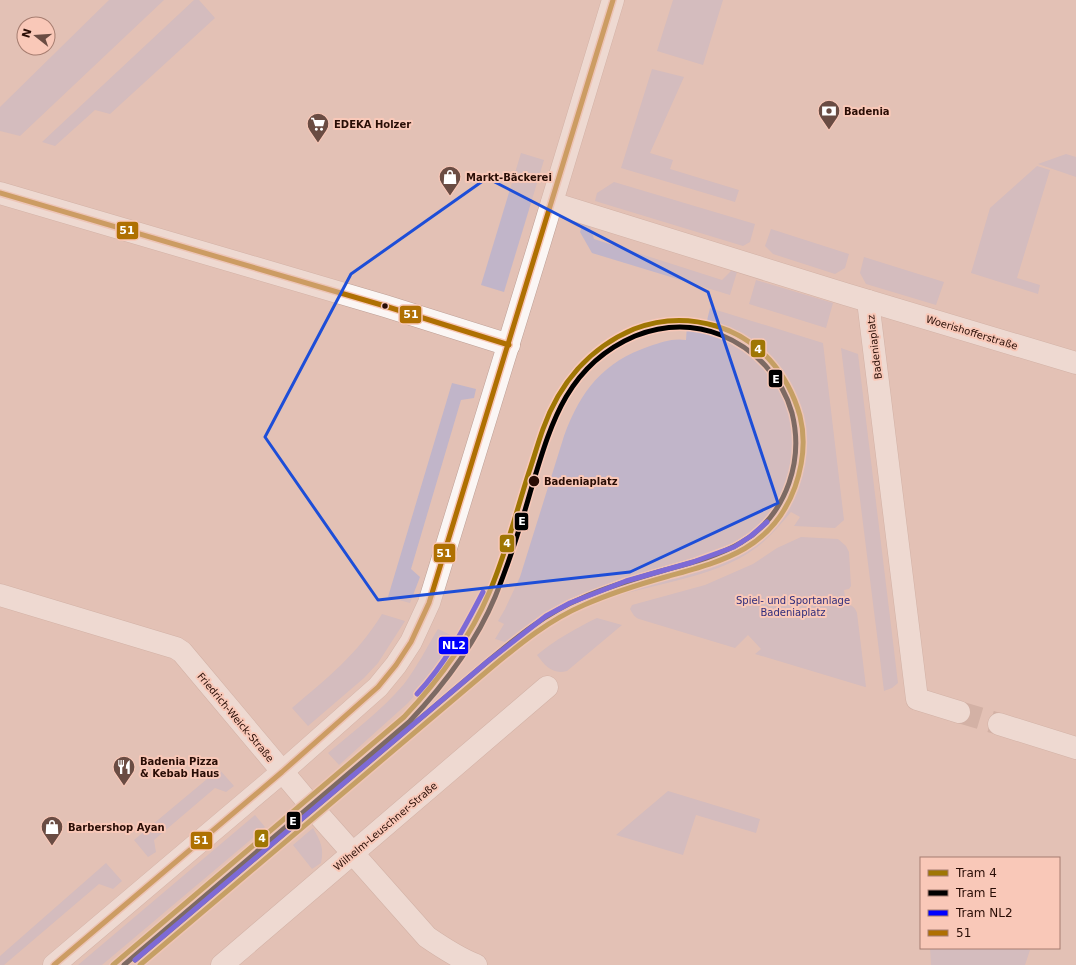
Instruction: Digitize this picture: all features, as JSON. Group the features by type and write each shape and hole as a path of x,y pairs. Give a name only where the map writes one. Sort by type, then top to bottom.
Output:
{"street":[{"path":"54,965 282,772 378,687 396,665 411,642 429,603 509,345 613,0"},
{"path":"0,193 384,306 509,345"},
{"name":"Badeniaplatz","path":"552,203 868,301 917,699 959,712"},
{"name":"Woerishofferstraße","path":"868,301 1076,363"},
{"name":"Friedrich-Weick-Straße","path":"0,595 176,648 182,652 282,772 352,853 427,936 444,949 476,965"},
{"name":"Wilhelm-Leuschner-Straße","path":"222,965 352,853 417,800 547,687"},
{"path":"999,724 1076,748"}],"highlighted area":[{"path":"487,178 708,292 778,503 630,572 378,600 265,437 351,274"}],"green space":[{"path":"109,0 164,0 20,136 0,131 0,107 52,56 56,56 56,52"},
{"path":"194,0 199,0 215,18 110,114 95,110 55,146 42,142"},
{"path":"673,0 723,0 703,65 657,51"},
{"path":"652,69 684,77 650,153 673,160 670,169 739,190 735,202 621,168"},
{"path":"521,153 544,160 504,292 481,285"},
{"path":"1066,154 1076,157 1076,177 1038,164"},
{"path":"1037,166 1050,170 1017,278 1040,285 1038,294 971,273 990,208"},
{"path":"614,182 755,224 750,242 743,246 595,201 597,193"},
{"path":"583,224 590,226 594,239 722,280 732,270 737,272 730,295 592,253 580,232"},
{"path":"771,229 849,254 845,268 835,274 773,254 765,246"},
{"path":"864,257 944,282 936,305 866,284 860,273"},
{"path":"756,280 833,303 826,328 749,304"},
{"path":"710,308 823,343 844,520 835,528 794,526 800,517 791,512 771,535 757,547 739,559 719,568 609,598 562,619 521,647 495,639 504,624 498,621 520,577 564,436 578,405 586,392 607,369 619,360 650,346 668,341 686,340 687,325 705,329"},
{"path":"841,348 858,354 898,683 892,688 884,691"},
{"path":"452,383 476,389 474,398 461,400 411,569 420,577 410,603 388,597"},
{"name":"Spiel- und Sportanlage Badeniaplatz","path":"801,537 838,539 846,546 849,552 851,586 849,589 844,590 846,605 853,607 857,613 866,687 755,654 761,649 748,635 735,648 639,619 630,609 632,605 705,585 753,564 777,548"},
{"path":"382,614 405,621 378,663 364,678 308,726 292,708 352,654"},
{"path":"597,618 622,625 567,671 553,671 543,663 537,655 551,644"},
{"path":"438,629 459,639 434,673 408,703 339,765 328,753 377,711 404,684 418,664"},
{"path":"219,769 234,786 226,792 215,788 154,840 156,852 148,857 134,840"},
{"path":"668,791 760,819 756,833 696,815 683,855 616,835"},
{"path":"255,815 265,827 261,831 102,965 78,965"},
{"path":"313,828 320,841 322,853 321,863 312,869 293,845"},
{"path":"106,863 122,881 113,889 99,884 4,965 0,965 0,956"},
{"path":"930,949 1030,950 1025,965 931,965"}],"tunnel":[{"path":"959,712 999,724"}],"tram line":[{"name":"4","path":"113,965 404,717 441,674 463,643 489,593 506,548 524,487 543,429 550,413 567,383 590,357 603,346 634,329 654,323 685,321 706,323 731,332 746,340 770,360 788,386 795,400 800,416 803,434 802,461 798,478 786,508 774,525 760,538 744,549 727,557 615,593 571,611 547,625 492,667 140,965"},
{"name":"E","path":"124,965 409,722 458,664 478,632 495,597 514,545 537,469 554,422 576,381 592,364 611,349 635,336 646,332 678,327 700,329 721,335 745,348 766,366 781,388 792,413 796,448 792,474 780,503 768,520 755,533 723,552 705,559 634,579 592,594 569,604 532,626 487,662 135,960"},
{"name":"NL2","path":"135,960 487,662 546,616 570,603 626,581 693,562 734,547 751,536 767,522"},
{"name":"NL2","path":"417,694 445,658 461,633 483,592"}],"transit line":[{"name":"51","path":"54,965 282,772 378,687 396,665 411,642 429,603 613,0"},
{"name":"51","path":"0,193 385,306 509,345"}],"place":[{"name":"Badenia","path":"829,130"},
{"name":"EDEKA Holzer","path":"318,144"},
{"name":"Markt-Bäckerei","path":"450,196"},
{"name":"Badeniaplatz","path":"534,481"},
{"name":"Badenia Pizza & Kebab Haus","path":"124,786"},
{"name":"Barbershop Ayan","path":"52,846"}]}
